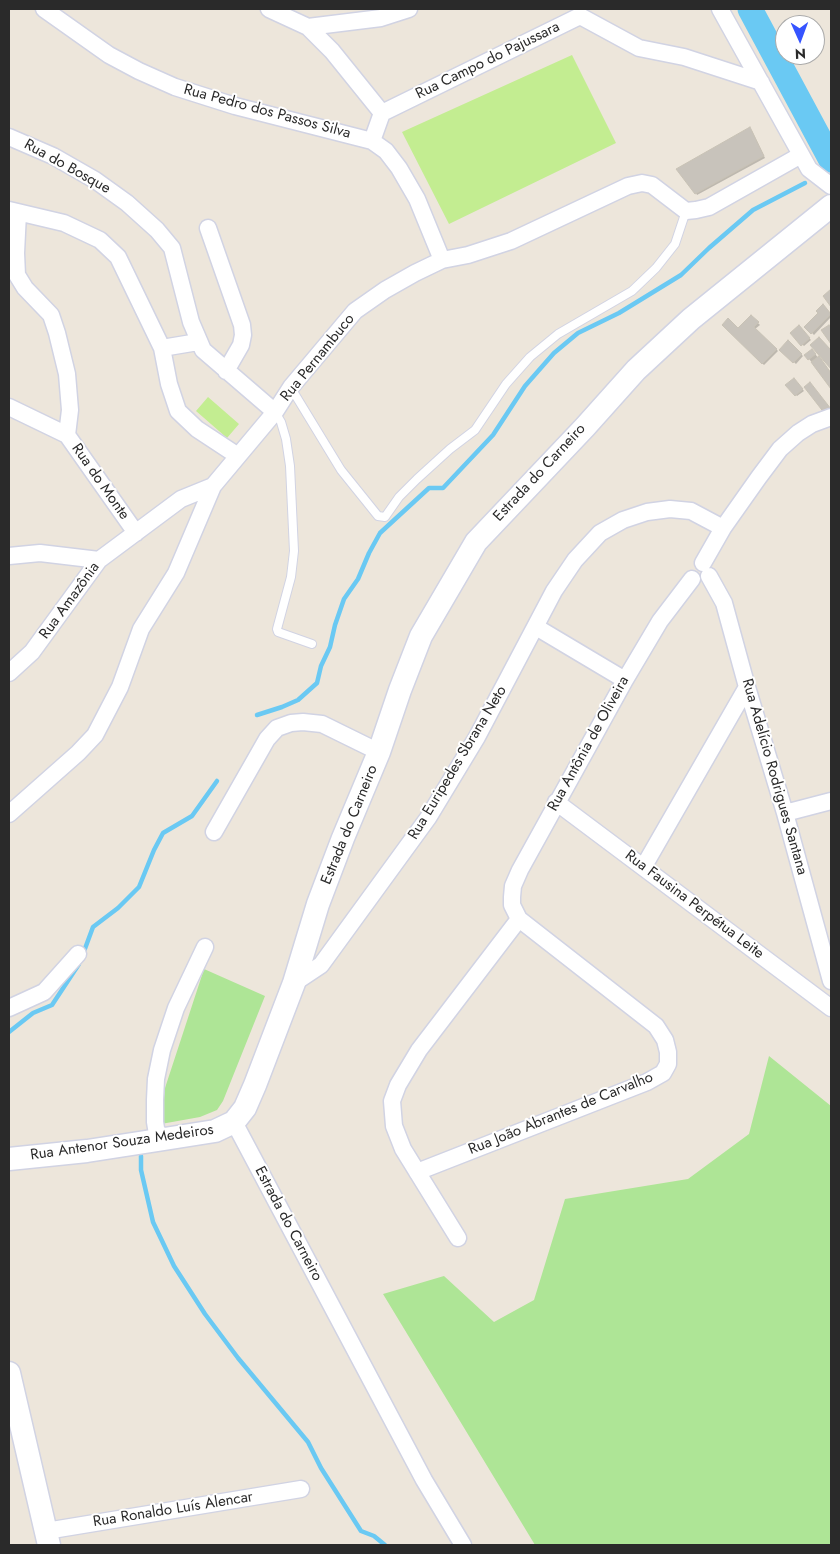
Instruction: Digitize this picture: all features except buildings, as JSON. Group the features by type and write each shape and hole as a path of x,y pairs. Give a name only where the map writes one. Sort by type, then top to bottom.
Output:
{"street":[{"name":"Rua Pedro dos Passos Silva","path":"44,9 109,55 175,87 235,106 372,141 386,151 399,168 417,199 442,260"},
{"path":"269,9 308,27 332,51 382,113 372,141"},
{"path":"308,27 381,18 409,9"},
{"path":"720,9 809,169 831,186"},
{"name":"Rua Campo do Pajussara","path":"382,113 582,12 639,48 684,57 761,82"},
{"name":"Rua do Bosque","path":"9,137 53,156 96,180 127,203 157,230 172,248 198,342 203,350 211,359 275,412"},
{"path":"686,211 709,207 801,154"},
{"name":"Rua Pernambuco","path":"9,814 78,753 94,735 120,687 141,629 176,573 213,486 275,412 291,387 355,311 407,277 442,260 468,255 511,241 628,186 642,183 652,185 686,211"},
{"name":"Estrada do Carneiro","path":"463,1545 424,1480 234,1122 245,1108 254,1089 294,983 318,904 379,752 421,636 476,542 636,370 691,319 831,206"},
{"path":"67,435 70,410 67,374 58,333 52,315 25,288 17,275 13,212 64,223 100,240 118,257 162,348 169,384 178,411 197,429 238,456"},
{"path":"208,228 242,325 241,345 226,370"},
{"path":"162,348 198,342"},
{"name":"Rua do Monte","path":"9,407 67,435 136,533"},
{"path":"706,569 724,528 780,449 798,433 812,424 831,417"},
{"name":"Rua Amazônia","path":"9,673 32,652 99,560 181,499 213,486"},
{"name":"Rua Euripedes Sbrana Neto","path":"294,983 321,965 428,818 477,737 554,591 575,560 600,533 623,520 647,512 670,509 691,511 724,528"},
{"path":"9,556 40,553 99,560"},
{"name":"Rua Antônia de Oliveira","path":"519,919 512,905 512,886 556,802 660,621 692,579 702,582 706,569"},
{"name":"Rua Adelício Rodrigues Santana","path":"706,569 724,603 831,981"},
{"path":"536,627 625,680"},
{"path":"644,866 747,687"},
{"path":"214,832 267,739 277,728 291,723 322,724 379,752"},
{"path":"785,813 831,801"},
{"name":"Rua Fausina Perpétua Leite","path":"556,802 644,866 831,1008"},
{"path":"458,1238 403,1149 394,1126 392,1101 398,1085 419,1050 519,919"},
{"name":"Rua João Abrantes de Carvalho","path":"417,1172 647,1082 663,1072 668,1064 665,1040 656,1026 519,919"},
{"path":"158,1140 155,1122 155,1100 156,1079 162,1050 176,1008 206,947"},
{"path":"9,1008 44,992 78,954"},
{"name":"Rua Antenor Souza Medeiros","path":"9,1159 87,1151 158,1140 215,1130 234,1122"},
{"path":"10,1385 48,1538"},
{"name":"Rua Ronaldo Luís Alencar","path":"48,1538 301,1489"}],"lane":[{"path":"291,387 341,470 378,516 385,517 399,497 416,479 475,430 518,368 535,352 558,334 632,291 656,268 675,244 686,211"},
{"path":"275,412 281,422 286,439 290,466 294,551 291,577 277,629 278,632 312,644"}],"green space":[{"path":"572,55 616,143 449,224 402,132"},
{"path":"208,397 239,424 227,438 196,411"},
{"path":"204,969 265,996 223,1101 217,1110 200,1117 161,1124 165,1088"},
{"path":"769,1056 831,1106 831,1545 535,1545 383,1294 444,1276 494,1322 534,1300 565,1199 688,1179 749,1134"}],"waterway":[{"path":"750,9 831,160"},
{"path":"257,715 298,700 317,683 344,599 358,579 380,533 429,488 443,488 493,435 525,386 554,353 578,333 619,313 681,275 753,210 805,183"},
{"path":"83,954 93,927 118,908 139,887 163,833 192,816 217,781"},
{"path":"9,1032 33,1013 52,1005 79,964"},
{"path":"141,1156 141,1170 153,1222 174,1266 205,1314 238,1358 308,1442 321,1468 361,1531 374,1536 385,1545"}]}
